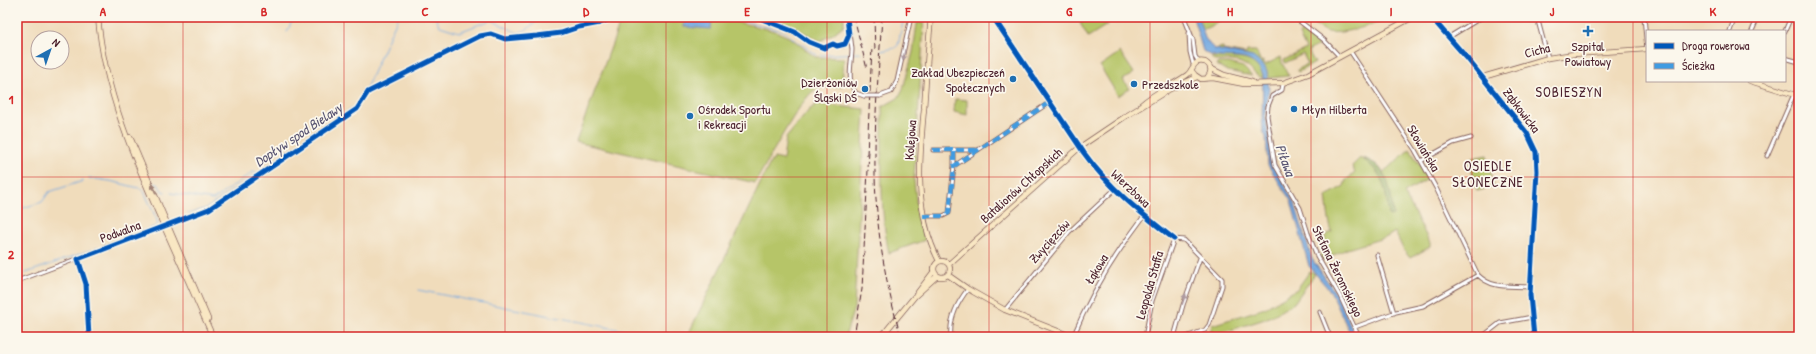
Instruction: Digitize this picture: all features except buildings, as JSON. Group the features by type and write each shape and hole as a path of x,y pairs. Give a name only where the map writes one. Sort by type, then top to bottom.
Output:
{"main road":[{"path":"98,17 103,56 118,110 149,193 167,225 214,337"},
{"name":"Kolejowa","path":"930,17 919,172 920,201 931,243 939,261"},
{"path":"1255,83 1224,75 1210,68 1206,62 1198,61 1193,64 1192,70 1197,77 1201,79 1213,78 1244,84 1283,83 1297,79 1413,17"},
{"name":"Ząbkowicka","path":"1431,17 1483,77 1527,133 1536,152 1537,171 1530,287 1534,337"},
{"name":"Cicha","path":"1483,77 1548,58 1574,54 1646,49"},
{"path":"1207,78 1211,72 1210,68"},
{"name":"Batalionów Chłopskich","path":"1130,114 1150,97 1188,75 1192,70"},
{"name":"Batalionów Chłopskich","path":"949,264 1080,147 1170,90 1197,77"},
{"path":"1753,82 1796,95"},
{"path":"881,337 915,296 921,286 935,273 935,265 939,261 944,261 949,264 950,271 948,275 941,278 935,273"},
{"path":"948,275 968,289 1005,310 1073,337"}],"street":[{"path":"609,20 615,17"},
{"path":"757,17 795,32 809,42 824,48 833,44 837,46 844,46 849,37"},
{"path":"847,17 849,37 852,48 851,86 856,93 864,96 880,96 891,92 898,81 910,17"},
{"name":"Wierzbowa","path":"993,17 1080,147 1100,174 1114,190 1144,216 1174,239 1184,240 1222,279 1222,286 1209,325 1205,330 1186,337"},
{"path":"1184,17 1193,40 1195,56 1198,61"},
{"path":"1294,17 1324,40 1340,57"},
{"path":"1449,37 1482,17"},
{"path":"1537,17 1548,58"},
{"path":"1644,17 1646,38"},
{"path":"1730,30 1735,17"},
{"path":"1752,30 1758,17"},
{"path":"1785,30 1791,17"},
{"path":"1189,31 1190,52 1193,64"},
{"name":"Słowiańska","path":"1350,51 1422,161 1478,275"},
{"path":"1786,58 1799,62"},
{"name":"Stefana Żeromskiego","path":"1283,83 1282,90 1272,96 1268,106 1275,165 1300,208 1306,229 1317,256 1340,296 1359,337"},
{"path":"1767,156 1796,95"},
{"path":"954,166 1050,102"},
{"path":"1422,161 1452,143 1471,138"},
{"path":"933,150 976,150"},
{"path":"924,216 943,216 949,213 954,166 954,150"},
{"name":"Zwycięzców","path":"1005,310 1069,232 1114,190"},
{"name":"Łąkowa","path":"1073,337 1084,309 1105,270 1144,216"},
{"name":"Podwalna","path":"17,281 167,225"},
{"name":"Leopolda Staffa","path":"1145,337 1152,301 1174,239"},
{"path":"1377,255 1394,313"},
{"path":"1174,337 1183,305 1200,258"},
{"path":"78,259 86,284 89,337"},
{"path":"1355,327 1394,313 1423,306 1478,275 1496,286 1530,287"},
{"path":"951,337 952,318 955,310 968,289"},
{"path":"1320,312 1330,337"},
{"path":"1482,337 1500,323 1532,317"}],"green space":[{"name":"Ośrodek Sportu i Rekreacji","path":"622,17 717,17 775,31 791,38 815,57 844,58 842,86 818,89 809,95 792,118 755,183 576,142"},
{"path":"765,17 844,17 844,25 833,34 820,41 793,27"},
{"path":"1090,17 1102,17 1107,25 1088,37 1080,23"},
{"path":"1198,17 1224,17 1213,25 1202,30"},
{"path":"1304,17 1390,17 1360,28 1334,33 1326,31"},
{"path":"917,23 924,23 914,180 917,209 925,240 889,253 883,217 882,199 882,107 898,98 903,89 913,52"},
{"path":"1301,32 1319,45 1308,51 1315,63 1298,72 1297,70 1308,64 1303,54 1285,63 1284,60 1306,49 1299,35"},
{"path":"1223,47 1223,50 1246,54 1247,51 1256,51 1261,62 1263,61 1265,65 1281,57 1282,63 1289,76 1269,78 1266,70 1254,59 1215,49"},
{"path":"1120,52 1134,73 1123,80 1129,89 1118,96 1100,66"},
{"path":"1211,57 1235,58 1250,61 1261,70 1263,78 1241,63 1214,61"},
{"path":"1219,63 1229,63 1243,67 1252,76 1227,71 1217,65"},
{"path":"955,99 967,100 967,115 954,112"},
{"path":"817,104 865,109 854,308 845,337 687,337 771,161 773,161 774,158 783,160 786,138 809,110"},
{"path":"1410,149 1428,179 1404,193 1430,243 1430,247 1410,258 1403,249 1395,232 1387,237 1347,249 1323,260 1320,256 1326,235 1332,232 1326,196 1344,186 1346,180 1355,173 1352,166 1360,158 1374,166 1380,175"},
{"path":"1487,155 1494,187 1477,191 1469,159"},
{"path":"1364,158 1378,166 1382,171 1388,183 1393,215 1389,216 1386,193 1380,177"},
{"path":"1310,271 1315,274 1294,303 1265,319 1209,337 1212,325 1265,308 1297,289"}],"water":[{"path":"685,17 712,17 711,29 684,27"},
{"path":"1193,17 1198,17 1205,38 1215,49 1253,57 1265,67 1269,89 1265,114 1273,163 1295,204 1312,259 1337,295 1356,337 1352,337 1331,292 1309,266 1291,201 1268,165 1266,137 1263,131 1262,120 1263,75 1257,66 1250,61 1220,57 1203,51"}],"waterway":[{"path":"287,32 294,17"},
{"name":"Dopływ spod Bielawy","path":"188,214 207,208 355,107 364,93 398,17"},
{"path":"435,17 440,26 459,32 491,20 518,33 526,30 542,17"},
{"path":"729,17 783,31 817,55"},
{"path":"881,51 895,48 898,45 904,17"},
{"path":"821,55 861,53"},
{"name":"Dopływ spod Bielawy","path":"171,193 213,200 253,172 258,173"},
{"name":"Dopływ spod Bielawy","path":"89,178 110,181 143,189 158,224 154,227 103,246"},
{"path":"17,210 42,202 49,192 83,181"},
{"path":"155,184 158,184 162,191 165,192"},
{"name":"Dopływ spod Bielawy","path":"26,273 91,250"},
{"name":"Dopływ spod Bielawy","path":"17,277 21,275"},
{"path":"418,290 657,337"}],"railway":[{"path":"854,17 867,69"},
{"path":"874,17 875,52"},
{"path":"882,17 877,87 875,157 876,203 885,271 901,337"},
{"path":"867,155 872,47"},
{"path":"854,337 862,289 869,150"}],"marked path":[{"path":"976,150 954,150 954,166 1050,102"},
{"path":"933,150 954,150"},
{"path":"923,216 943,216 949,213 954,166"}],"cycle path":[{"path":"89,337 86,284 78,259 209,209 357,109 368,92 480,36 491,34 505,39 561,33 579,27 600,23 615,17"},
{"path":"757,17 795,32 809,42 824,48 833,44 837,46 845,44 849,35 847,17"},
{"path":"993,17 1094,166 1115,189 1174,239"},
{"path":"1431,17 1466,57 1527,133 1536,152 1537,171 1530,295 1534,337"}],"place":[{"name":"Szpital Powiatowy","path":"1588,31"},
{"name":"Zakład Ubezpieczeń Społecznych","path":"1013,79"},
{"name":"Przedszkole","path":"1134,84"},
{"name":"Dzierżoniów Śląski DŚ","path":"865,89"},
{"name":"Młyn Hilberta","path":"1294,109"},
{"name":"Ośrodek Sportu i Rekreacji","path":"690,116"}],"district":[{"name":"SOBIESZYN","path":"1569,91"},
{"name":"OSIEDLE SŁONECZNE","path":"1488,174"}],"water label":[{"name":"Piława","path":"1286,160"}]}
